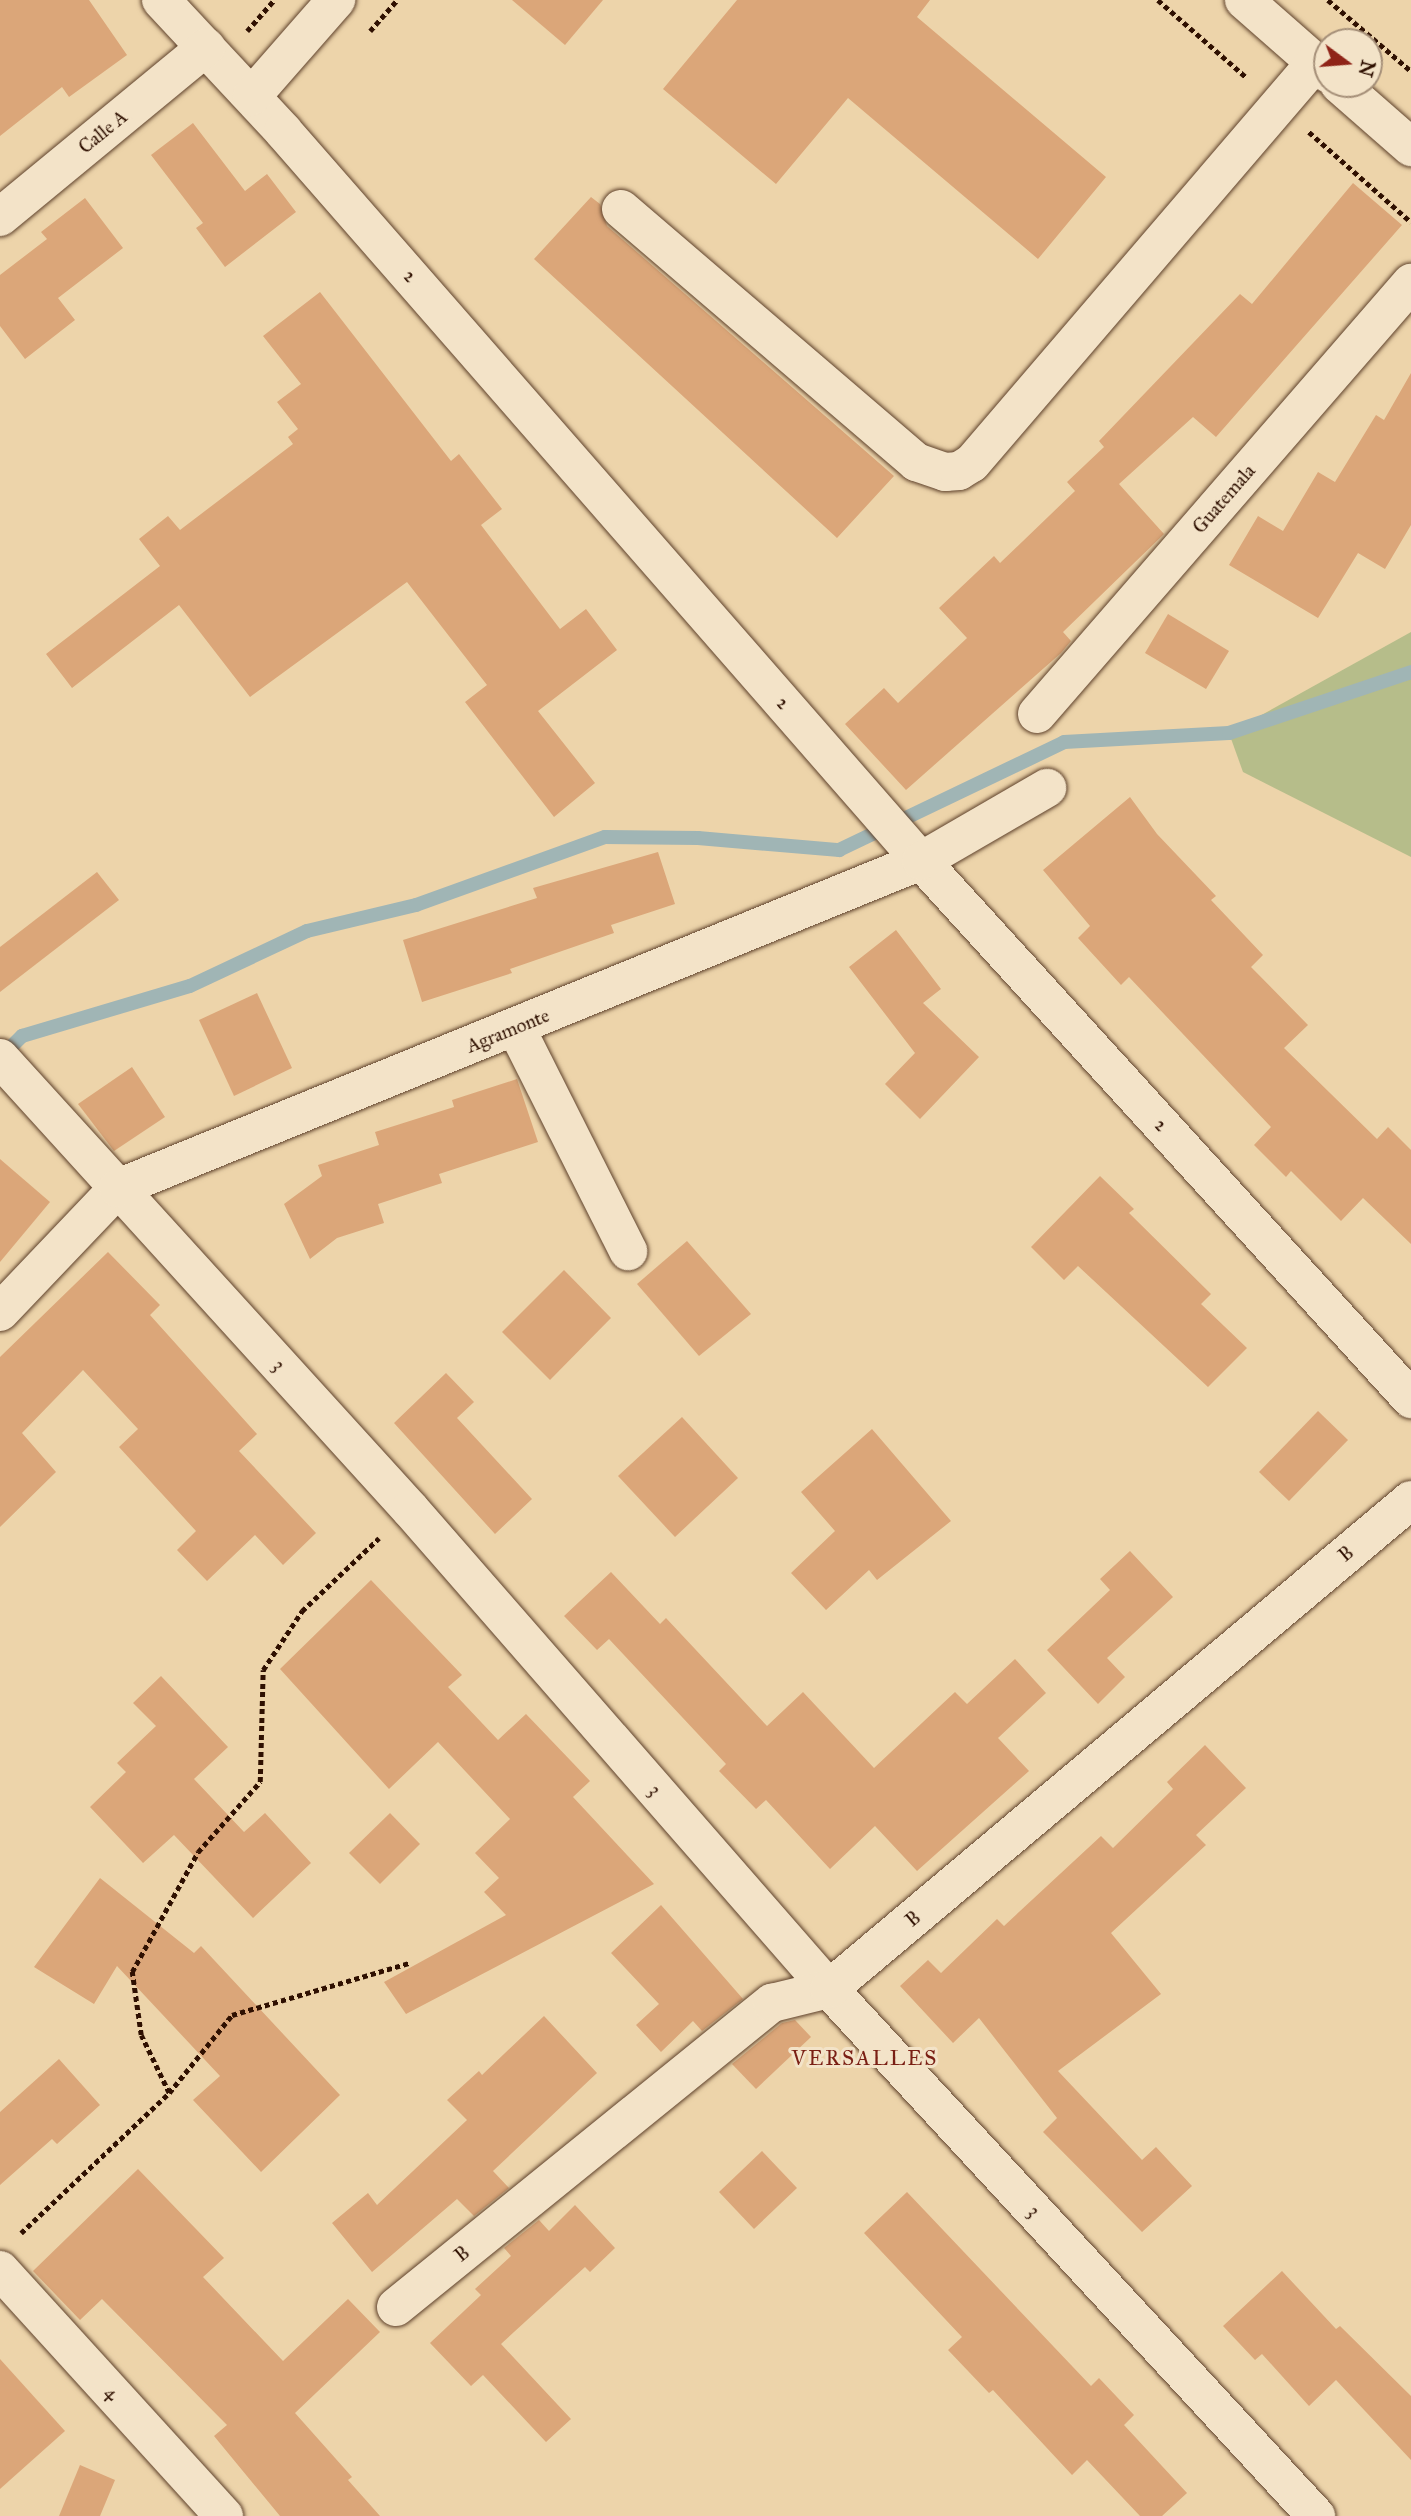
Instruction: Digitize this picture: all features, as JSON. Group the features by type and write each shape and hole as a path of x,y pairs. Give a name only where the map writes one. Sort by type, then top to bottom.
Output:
{"street":[{"name":"2","path":"161,0 252,96 922,861 1411,1399"},
{"path":"252,96 336,0"},
{"path":"1244,0 1313,61"},
{"name":"Calle A","path":"0,217 206,47"},
{"path":"621,209 916,462 945,472 959,471 972,463 1313,88"},
{"path":"1355,98 1411,147"},
{"name":"Guatemala","path":"1037,714 1411,283"},
{"name":"Agramonte","path":"0,1312 118,1188 922,861 1046,788"},
{"path":"516,1028 628,1251"},
{"name":"3","path":"0,1058 410,1509 830,1989 1315,2516"},
{"name":"B","path":"396,2307 772,2003 830,1989 1411,1500"},
{"name":"4","path":"5,2257 224,2516"}],"path":[{"path":"1328,0 1411,71"},
{"path":"169,2093 141,2035 132,1972 198,1852 260,1782 262,1670 302,1611 410,1509"},
{"path":"5,2257 169,2093 232,2015 409,1963"}],"green space":[{"path":"1411,632 1411,857 1243,772 1229,733"}],"building":[{"path":"0,0 89,0 127,55 69,97 62,87 0,136"},
{"path":"512,0 603,0 565,45"},
{"path":"737,0 930,0 917,17 1106,177 1038,259 848,98 776,184 663,89"},
{"path":"193,123 245,191 267,174 296,212 225,267 196,228 203,223 151,155"},
{"path":"1353,183 1402,225 1216,437 1193,417 1119,484 1164,534 1063,632 1071,641 1061,653 906,790 845,724 884,688 898,703 967,638 939,608 994,556 1000,563 1075,491 1067,482 1104,447 1099,441 1240,294 1252,304"},
{"path":"591,197 600,204 607,226 894,476 837,538 534,259"},
{"path":"85,198 123,248 58,298 75,320 25,359 0,326 0,275 47,239 41,232"},
{"path":"320,292 451,461 459,454 502,509 481,525 560,629 586,609 617,650 538,711 595,783 554,817 465,702 487,685 407,582 250,697 179,605 72,688 46,654 160,566 139,539 168,516 180,530 293,444 288,437 298,429 277,402 301,384 263,336"},
{"path":"1411,373 1411,525 1385,569 1358,553 1318,618 1229,565 1258,516 1283,531 1318,472 1335,482 1376,415 1384,420"},
{"path":"1168,614 1229,651 1206,689 1145,653"},
{"path":"1130,797 1157,834 1216,896 1211,900 1263,955 1251,967 1308,1025 1284,1048 1377,1139 1388,1127 1411,1150 1411,1244 1363,1198 1341,1221 1291,1171 1286,1177 1254,1145 1271,1127 1129,977 1121,985 1078,938 1090,926 1043,870"},
{"path":"658,852 675,904 611,925 614,933 510,969 512,973 422,1002 403,940 537,898 533,888"},
{"path":"97,872 119,900 0,992 0,947"},
{"path":"896,930 941,989 923,1003 979,1057 920,1119 885,1084 915,1053 849,967"},
{"path":"257,993 292,1068 234,1096 199,1020"},
{"path":"132,1067 165,1117 114,1151 78,1104"},
{"path":"517,1079 538,1142 439,1174 442,1183 378,1204 384,1223 337,1238 310,1259 284,1204 322,1176 318,1165 379,1145 375,1132 454,1107 452,1100"},
{"path":"0,1159 50,1202 0,1262"},
{"path":"1100,1176 1134,1209 1129,1213 1211,1294 1201,1304 1247,1348 1208,1387 1078,1266 1064,1280 1031,1247"},
{"path":"687,1241 751,1314 699,1356 637,1284"},
{"path":"108,1252 160,1305 150,1315 257,1434 239,1451 316,1533 283,1565 255,1535 207,1581 177,1550 196,1531 119,1447 138,1429 83,1370 22,1433 56,1472 0,1527 0,1357"},
{"path":"564,1270 611,1318 550,1380 502,1332"},
{"path":"446,1373 474,1402 457,1418 532,1499 495,1534 394,1423"},
{"path":"1318,1411 1348,1440 1289,1501 1259,1472"},
{"path":"682,1417 738,1478 675,1537 618,1476"},
{"path":"872,1429 951,1521 877,1580 869,1570 826,1610 791,1573 835,1531 801,1492"},
{"path":"1130,1551 1173,1597 1107,1658 1125,1677 1098,1704 1047,1650 1110,1590 1100,1579"},
{"path":"611,1572 660,1624 666,1618 767,1726 803,1692 874,1768 955,1692 967,1704 1015,1659 1046,1693 998,1738 1029,1771 917,1871 875,1826 830,1869 766,1800 756,1809 719,1771 726,1764 609,1639 597,1650 564,1616"},
{"path":"371,1580 462,1675 448,1687 498,1740 526,1714 590,1781 573,1797 654,1884 406,2014 384,1982 506,1915 484,1892 499,1878 475,1853 510,1819 438,1742 389,1789 280,1669"},
{"path":"161,1676 228,1747 194,1779 244,1832 265,1813 311,1863 253,1918 174,1835 143,1863 90,1807 126,1772 117,1763 156,1726 133,1703"},
{"path":"1205,1745 1246,1788 1196,1835 1206,1845 1111,1933 1161,1994 1058,2071 1142,2160 1156,2147 1192,2186 1142,2232 1043,2132 1057,2118 979,2018 953,2043 900,1986 928,1960 941,1973 997,1919 1004,1926 1101,1836 1113,1848 1173,1789 1167,1782"},
{"path":"390,1813 420,1844 380,1884 349,1853"},
{"path":"100,1878 194,1953 201,1946 340,2095 261,2172 193,2100 220,2076 117,1966 94,2004 34,1967"},
{"path":"661,1905 743,1999 702,2031 693,2021 661,2052 636,2025 659,2004 611,1953"},
{"path":"544,2016 597,2073 493,2171 509,2188 474,2216 457,2199 372,2272 332,2223 368,2193 377,2205 467,2120 447,2100 479,2071 482,2075"},
{"path":"795,2020 811,2037 756,2089 732,2064 782,2023"},
{"path":"59,2059 100,2105 57,2144 52,2139 0,2185 0,2112"},
{"path":"762,2151 797,2188 754,2229 719,2192"},
{"path":"138,2169 224,2258 203,2277 283,2361 348,2299 380,2332 295,2413 352,2477 348,2480 380,2516 280,2516 214,2436 227,2425 102,2299 80,2320 33,2271"},
{"path":"907,2192 1091,2386 1099,2378 1134,2415 1124,2425 1187,2493 1162,2516 1140,2516 1087,2460 1072,2475 993,2390 989,2393 948,2350 962,2337 864,2233"},
{"path":"575,2205 615,2248 590,2272 585,2267 501,2344 571,2419 546,2442 483,2375 471,2386 430,2343 481,2295 475,2289 511,2256 504,2248 539,2220 549,2231"},
{"path":"1282,2271 1336,2329 1340,2326 1411,2396 1411,2460 1336,2380 1309,2406 1262,2354 1255,2360 1223,2326"},
{"path":"0,2359 65,2431 0,2489"},
{"path":"80,2465 115,2480 100,2516 59,2516"}],"waterway":[{"path":"1,1057 22,1036 190,986 307,931 416,905 605,837 698,838 839,850 1064,742 1229,733 1411,672"}],"district":[{"name":"VERSALLES","path":"865,2058"}]}
